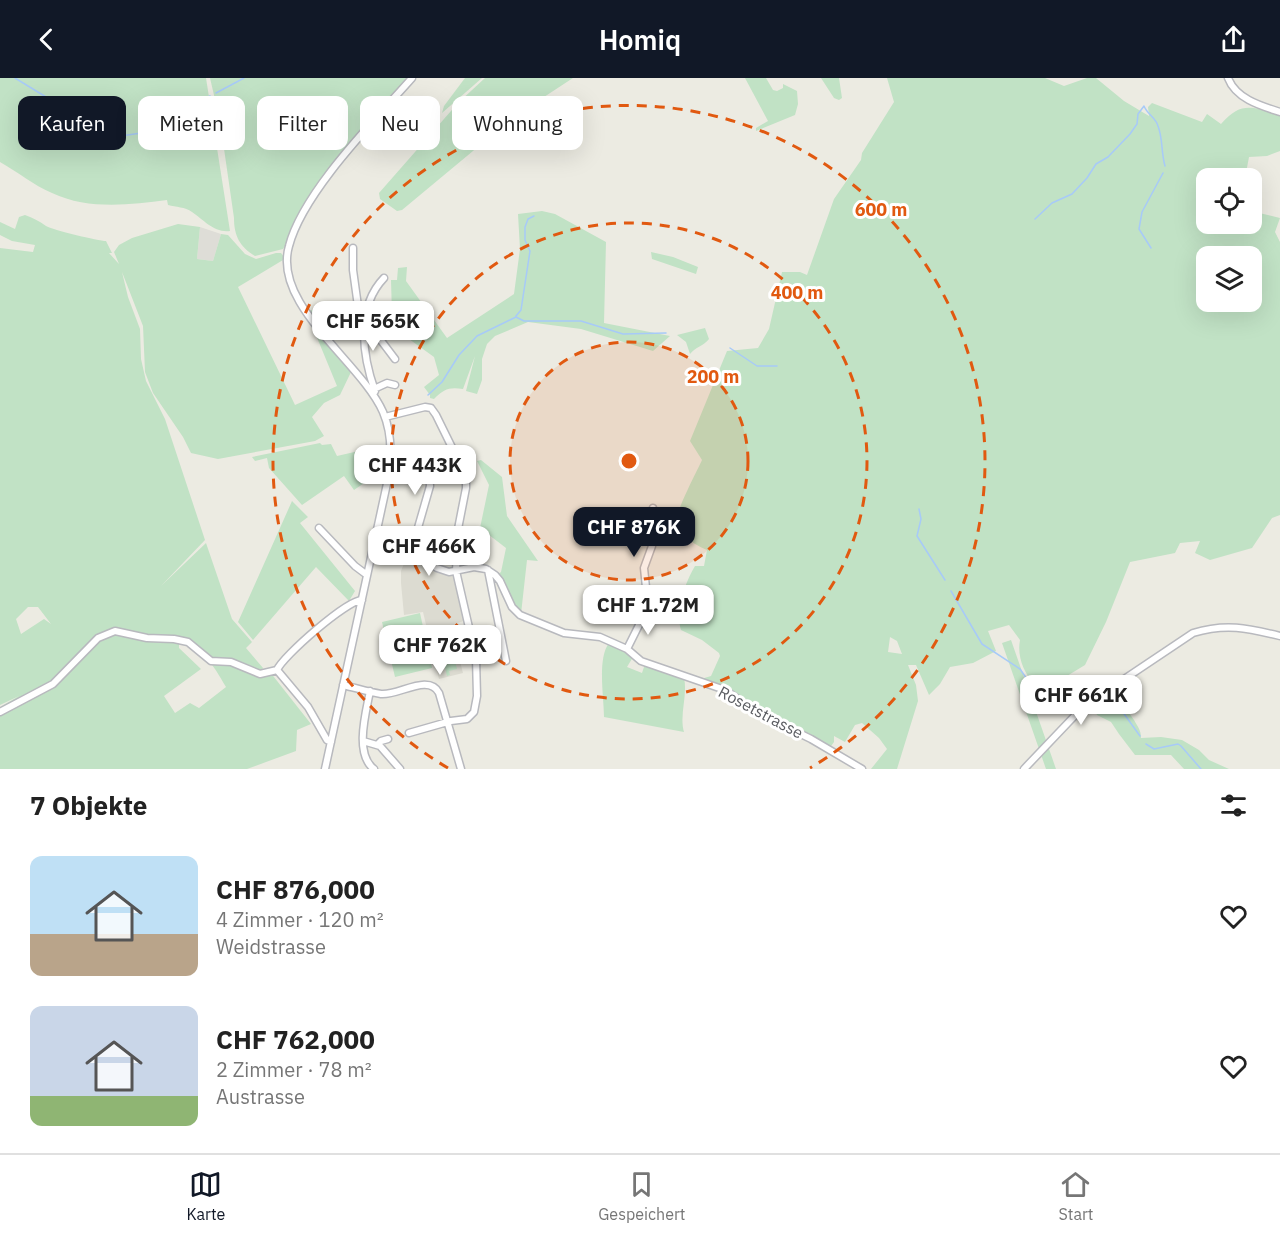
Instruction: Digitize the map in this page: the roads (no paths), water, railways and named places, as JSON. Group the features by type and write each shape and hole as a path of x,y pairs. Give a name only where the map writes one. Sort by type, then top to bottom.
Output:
{"street":[{"path":"373,391 302,306 290,279 287,251 298,222 322,186 345,155 412,78"},
{"path":"1228,78 1232,87 1250,100 1280,112"},
{"path":"352,248 352,270 361,328 370,326 395,359"},
{"path":"325,769 388,479 391,453 389,432 373,391 366,362 365,328 372,292 384,278"},
{"path":"373,391 387,382 395,385"},
{"path":"385,417 425,407 431,408 462,464 466,481 458,529 456,571 476,658 477,696 474,712 470,717 409,733"},
{"path":"391,453 418,452 430,480 429,492 411,552"},
{"path":"627,650 648,607 644,568 652,546 655,521 653,508"},
{"path":"319,528 355,566 367,575"},
{"path":"374,543 411,552 437,568 449,572 474,567 488,570 506,661"},
{"name":"Rosetstrasse","path":"488,570 500,581 512,607 520,615 564,633 595,636 627,650 641,661 725,690 756,712 811,739 862,769"},
{"path":"0,712 53,684 98,638 115,630 147,638 188,642 211,661 231,662 260,674 277,670 288,656 335,614 355,601 362,600"},
{"path":"1024,769 1084,706 1193,633 1230,626 1280,636"},
{"path":"277,670 308,707 327,740 331,742"},
{"path":"343,685 386,694 431,685 439,693 461,769"},
{"path":"370,691 363,741 366,760 374,769"},
{"path":"378,744 388,739"},
{"path":"363,741 378,744 400,769"}],"waterway":[{"path":"15,78 51,100 97,134 114,137 138,133"},
{"path":"216,93 244,78"},
{"path":"1035,219 1052,203 1072,194 1096,164 1108,157 1130,134 1144,106 1158,126 1165,166"},
{"path":"1151,248 1139,229 1142,212 1163,173"},
{"path":"516,316 521,310 530,251 525,240 525,227 528,219 534,216"},
{"path":"428,395 442,382 459,355 477,336 516,317 524,321 581,321 623,334 666,333"},
{"path":"730,348 757,366 777,366"},
{"path":"919,509 921,519 917,536 945,580"},
{"path":"951,591 982,644 1020,669 1029,682 1040,690 1076,700"},
{"path":"1097,704 1122,711 1140,736"},
{"path":"1146,744 1154,749 1178,744 1201,769"}]}
